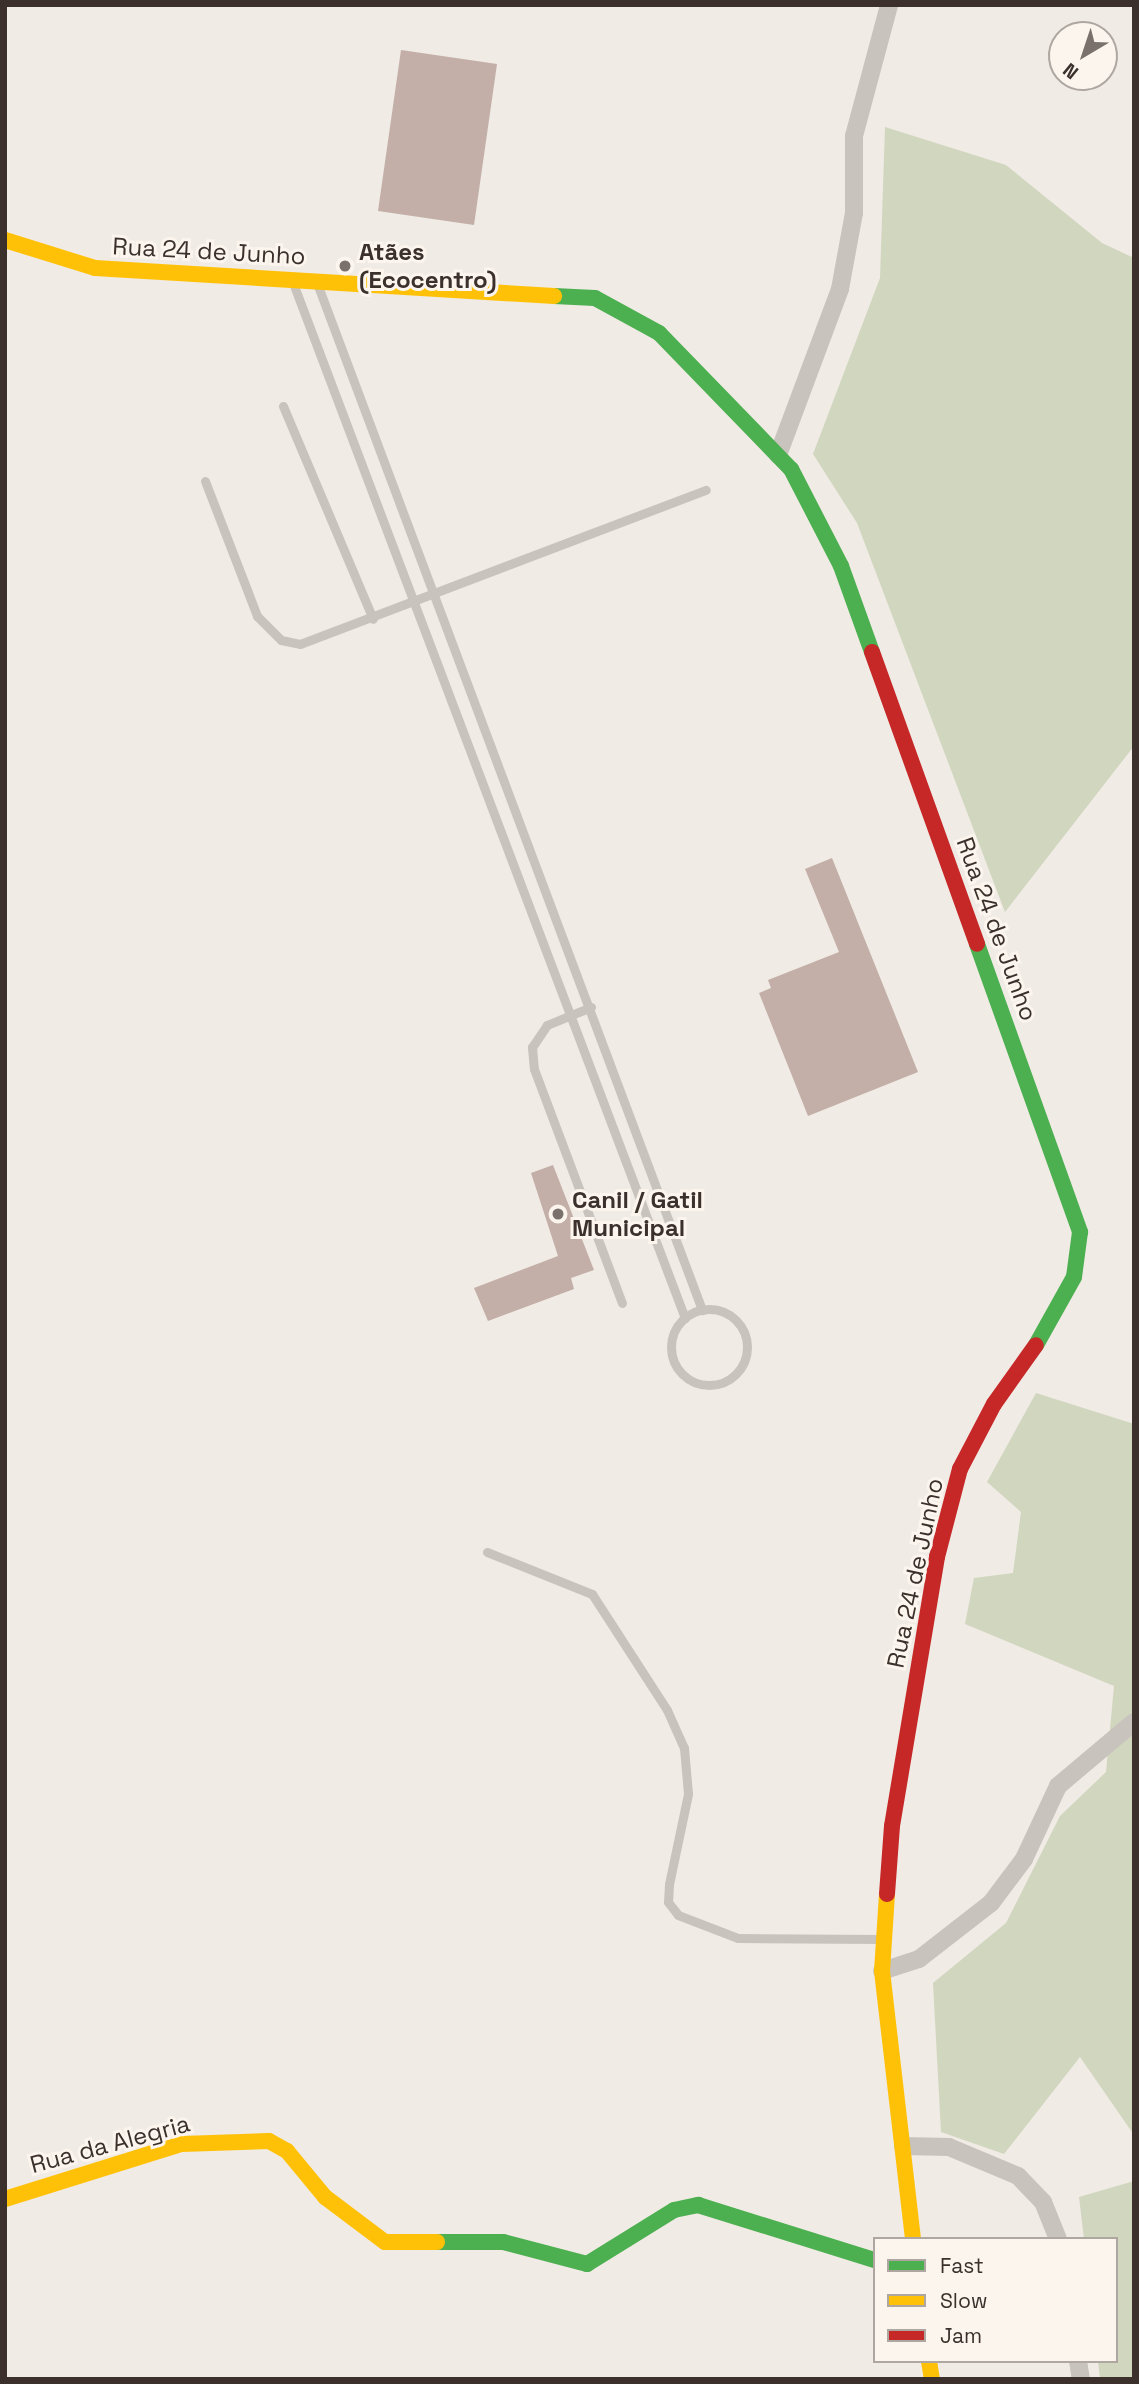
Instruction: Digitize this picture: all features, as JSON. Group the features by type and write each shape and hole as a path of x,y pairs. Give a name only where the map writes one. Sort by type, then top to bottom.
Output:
{"main road":[{"name":"Rua 24 de Junho","path":"5,240 95,268 315,279 595,299 659,333 778,456 841,566 1080,1232 1074,1277 1059,1315 975,1436 948,1511 883,1876 881,1971 913,2237"},
{"name":"Rua da Alegria","path":"5,2199 182,2144 269,2141 287,2151 325,2197 384,2242 503,2242 587,2264 674,2210 698,2204 873,2259"}],"street":[{"path":"778,456 840,289 854,214 855,136 889,5"},
{"path":"881,1971 919,1959 991,1903 1024,1859 1058,1786 1134,1722"},
{"path":"903,2146 949,2147 1017,2176 1043,2202 1057,2237"}],"lane":[{"path":"291,278 573,1014 685,1318"},
{"path":"315,279 436,594 702,1310"},
{"path":"283,406 373,619"},
{"path":"205,481 265,629 300,644 373,619 706,490"},
{"path":"591,1007 573,1014 538,1036 534,1069 622,1303"},
{"path":"702,1310 728,1314 744,1333 746,1359 719,1384 693,1382 675,1365 672,1339 685,1318 702,1310"},
{"path":"487,1552 592,1594 667,1710 684,1748 688,1794 669,1884 668,1902 678,1915 738,1938 881,1939"}],"green space":[{"path":"885,127 1006,165 1102,243 1134,258 1134,746 1005,912 857,523 813,454 880,278"},
{"path":"1036,1393 1134,1424 1134,2135 1080,2057 1004,2154 941,2132 933,1983 1006,1923 1060,1816 1106,1772 1114,1686 965,1624 974,1578 1013,1573 1021,1512 987,1482"},
{"path":"1134,2181 1134,2379 1100,2379 1098,2363 1118,2363 1118,2237 1084,2237 1079,2197"}],"building":[{"path":"401,50 497,64 474,225 378,211"},
{"path":"832,858 918,1072 808,1116 759,993 771,988 768,980 839,952 805,869"},
{"name":"Canil / Gatil Municipal","path":"553,1165 594,1270 571,1278 574,1289 488,1321 474,1288 558,1256 531,1173"}],"traffic: fast":[{"path":"554,296 595,298 659,333 791,469 841,566 872,652"},
{"path":"977,944 1080,1232 1074,1277 1036,1345"},
{"path":"437,2242 503,2242 587,2264 674,2210 698,2205 873,2259"}],"traffic: slow":[{"path":"5,240 95,268 554,296"},
{"path":"887,1894 882,1971 913,2237"},
{"path":"5,2199 182,2144 269,2141 287,2151 325,2197 385,2242 437,2242"},
{"path":"929,2363 932,2379"}],"traffic: jam":[{"path":"872,652 977,944"},
{"path":"887,1894 892,1826 937,1557 960,1469 994,1404 1036,1345"}],"place":[{"name":"Atães (Ecocentro)","path":"345,266"},
{"name":"Canil / Gatil Municipal","path":"558,1214"}]}
